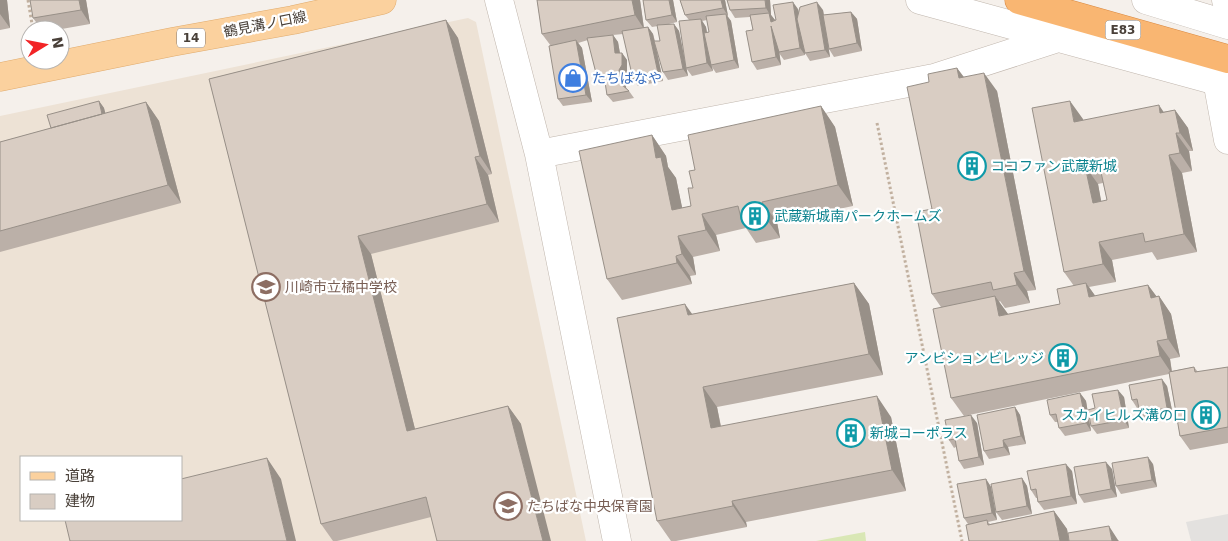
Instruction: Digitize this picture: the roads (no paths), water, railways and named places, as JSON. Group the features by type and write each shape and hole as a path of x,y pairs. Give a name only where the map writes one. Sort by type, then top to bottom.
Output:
{"highway":[{"name":"E83","path":"1019,0 1224,74"}],"main road":[{"name":"鶴見溝ノ口線","path":"0,77 172,42 293,20 382,0"}],"street":[{"path":"499,0 539,154 617,541"},
{"path":"920,0 1058,38 1224,74 1228,140"},
{"path":"1146,0 1228,25"},
{"path":"539,154 934,78 1058,38"}],"place":[{"name":"たちばなや","path":"573,78"},
{"name":"ココファン武蔵新城","path":"972,166"},
{"name":"武蔵新城南パークホームズ","path":"755,216"},
{"name":"川崎市立橘中学校","path":"266,287"},
{"name":"アンビションビレッジ","path":"1063,358"},
{"name":"スカイヒルズ溝の口","path":"1206,415"},
{"name":"新城コーポラス","path":"851,433"},
{"name":"たちばな中央保育園","path":"508,506"}]}
